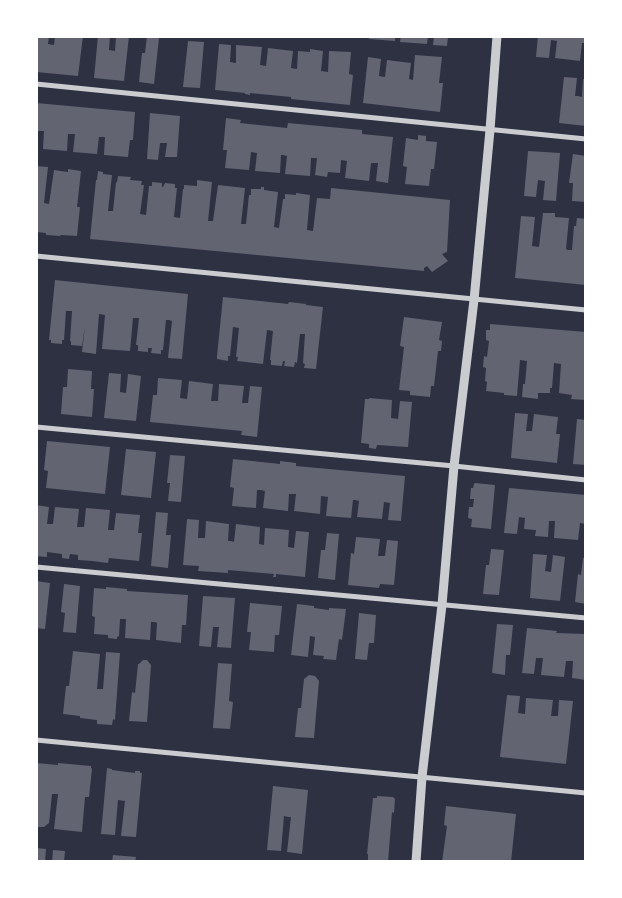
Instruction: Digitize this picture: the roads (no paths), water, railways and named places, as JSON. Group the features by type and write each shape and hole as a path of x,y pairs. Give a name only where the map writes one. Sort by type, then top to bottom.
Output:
{"street":[{"path":"416,862 422,777 442,605 454,466 474,300 497,36"},
{"path":"36,84 586,139"},
{"path":"36,256 586,310"},
{"path":"36,427 586,480"},
{"path":"36,567 586,618"},
{"path":"36,740 586,793"}]}
